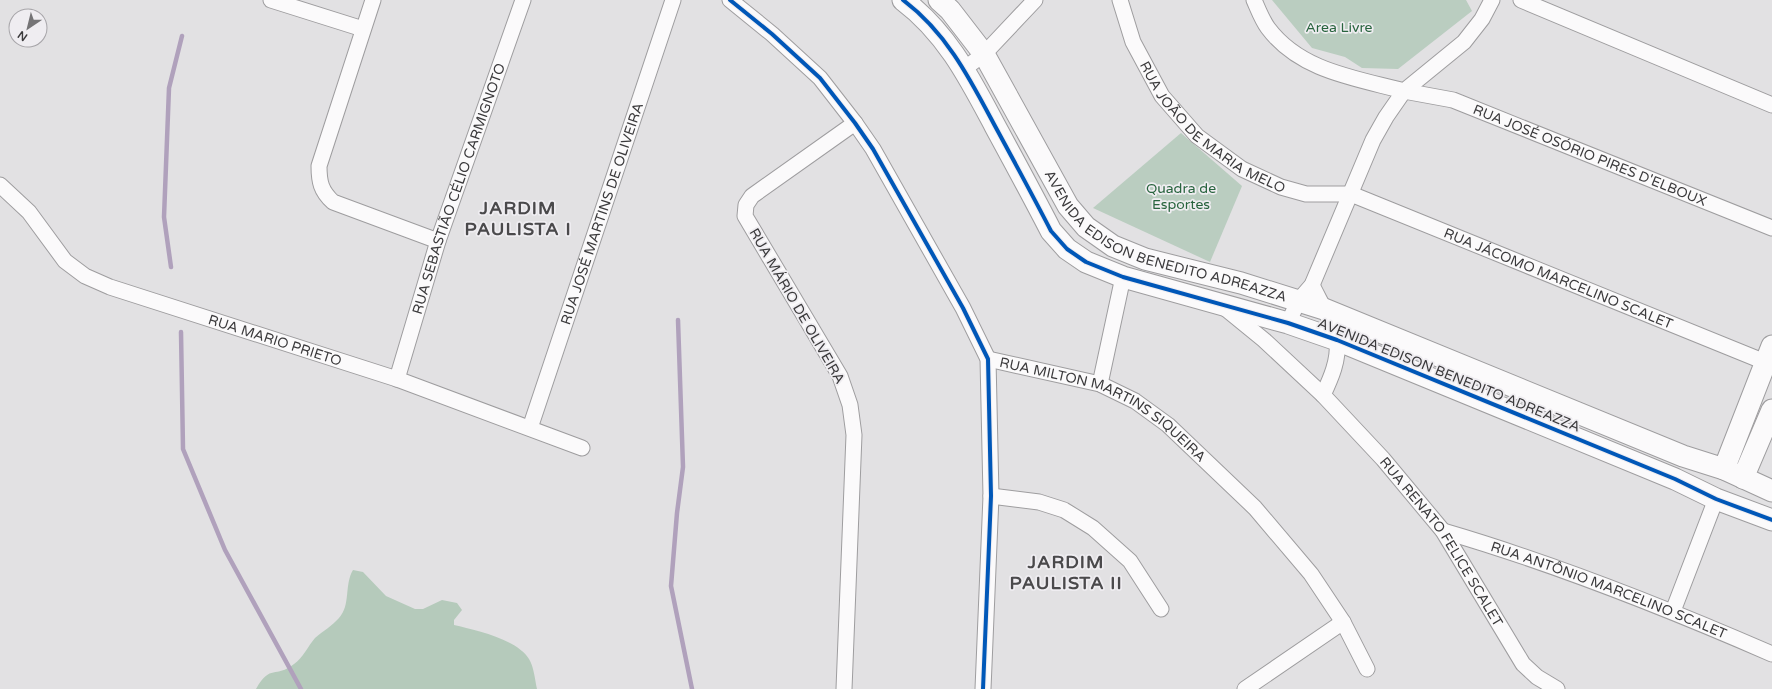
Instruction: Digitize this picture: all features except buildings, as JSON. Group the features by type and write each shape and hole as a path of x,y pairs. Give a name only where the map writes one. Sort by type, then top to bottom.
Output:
{"street":[{"path":"271,0 363,29"},
{"path":"373,0 319,166 319,182 324,193 333,202 438,241"},
{"name":"RUA SEBASTIÃO CÉLIO CARMIGNOTO","path":"397,379 438,241 523,0"},
{"name":"RUA JOSÉ MARTINS DE OLIVEIRA","path":"530,428 673,0"},
{"name":"RUA MILTON MARTINS SIQUEIRA","path":"730,0 772,34 820,78 855,123 873,149 963,308 988,359 1100,384 1135,400 1168,425 1255,508 1311,574 1343,622 1368,668"},
{"name":"AVENIDA EDISON BENEDITO ADREAZZA","path":"903,0 916,10 942,36 964,69 1051,231 1067,249 1086,262 1123,277 1288,323 1337,340 1675,479 1716,499 1771,516"},
{"name":"AVENIDA EDISON BENEDITO ADREAZZA","path":"939,0 950,10 984,54 1068,206 1086,227 1113,246 1146,259 1305,292 1324,309 1683,456 1724,469 1772,492"},
{"path":"964,69 984,54 1035,0"},
{"name":"RUA JOÃO DE MARIA MELO","path":"1120,0 1133,42 1162,96 1196,136 1242,169 1280,187 1306,194 1351,194"},
{"name":"RUA JOSÉ OSÓRIO PIRES D'ELBOUX","path":"1254,0 1267,28 1297,57 1328,72 1404,91 1453,100 1772,228"},
{"path":"1288,323 1305,292 1351,194 1373,140 1386,117 1404,91 1464,42 1482,19 1492,0"},
{"path":"1521,0 1772,104"},
{"name":"RUA MÁRIO DE OLIVEIRA","path":"844,689 854,435 850,405 840,376 746,216 746,205 752,196 855,123"},
{"name":"RUA MARIO PRIETO","path":"0,185 29,212 65,261 85,276 110,287 397,379 582,448"},
{"name":"RUA JÁCOMO MARCELINO SCALET","path":"1351,194 1769,354"},
{"path":"1100,384 1123,277"},
{"name":"RUA RENATO FELICE SCALET","path":"1219,303 1264,340 1323,395 1383,459 1443,531 1523,664 1537,677 1557,689"},
{"path":"1323,395 1331,377 1337,356 1337,340 1324,309"},
{"path":"1724,469 1769,354"},
{"path":"983,689 991,496 988,359"},
{"path":"1743,478 1772,410"},
{"path":"1675,479 1683,456"},
{"path":"991,496 1040,502 1064,510 1093,528 1130,561 1161,609"},
{"path":"1674,611 1716,499"},
{"name":"RUA ANTÔNIO MARCELINO SCALET","path":"1443,531 1515,552 1674,611 1772,654"},
{"path":"1245,689 1343,622"}],"green space":[{"name":"Area Livre","path":"1272,0 1466,0 1472,11 1398,69 1362,68 1345,57 1312,48"},
{"name":"Quadra de Esportes","path":"1181,133 1242,186 1210,262 1093,208"},
{"path":"353,570 363,572 386,596 415,609 423,609 442,600 457,603 462,610 454,620 454,625 495,636 515,646 523,652 529,659 532,666 537,689 256,689 266,676 282,671 297,661 315,638 339,618 345,607 350,576"}],"waterway":[{"path":"171,267 164,217 169,88 182,36"},
{"path":"678,320 683,467 677,513 671,586 692,689"},
{"path":"181,332 183,449 225,550 301,689"}],"cycle path":[{"path":"730,0 772,34 820,78 855,123 873,149 963,308 988,359 991,496 983,689"},
{"path":"903,0 919,13 945,42 967,74 1051,231 1067,249 1086,262 1123,277 1288,323 1337,340 1675,479 1716,499 1772,520"}],"district":[{"name":"JARDIM PAULISTA I","path":"518,218"},
{"name":"JARDIM PAULISTA II","path":"1066,572"}]}
